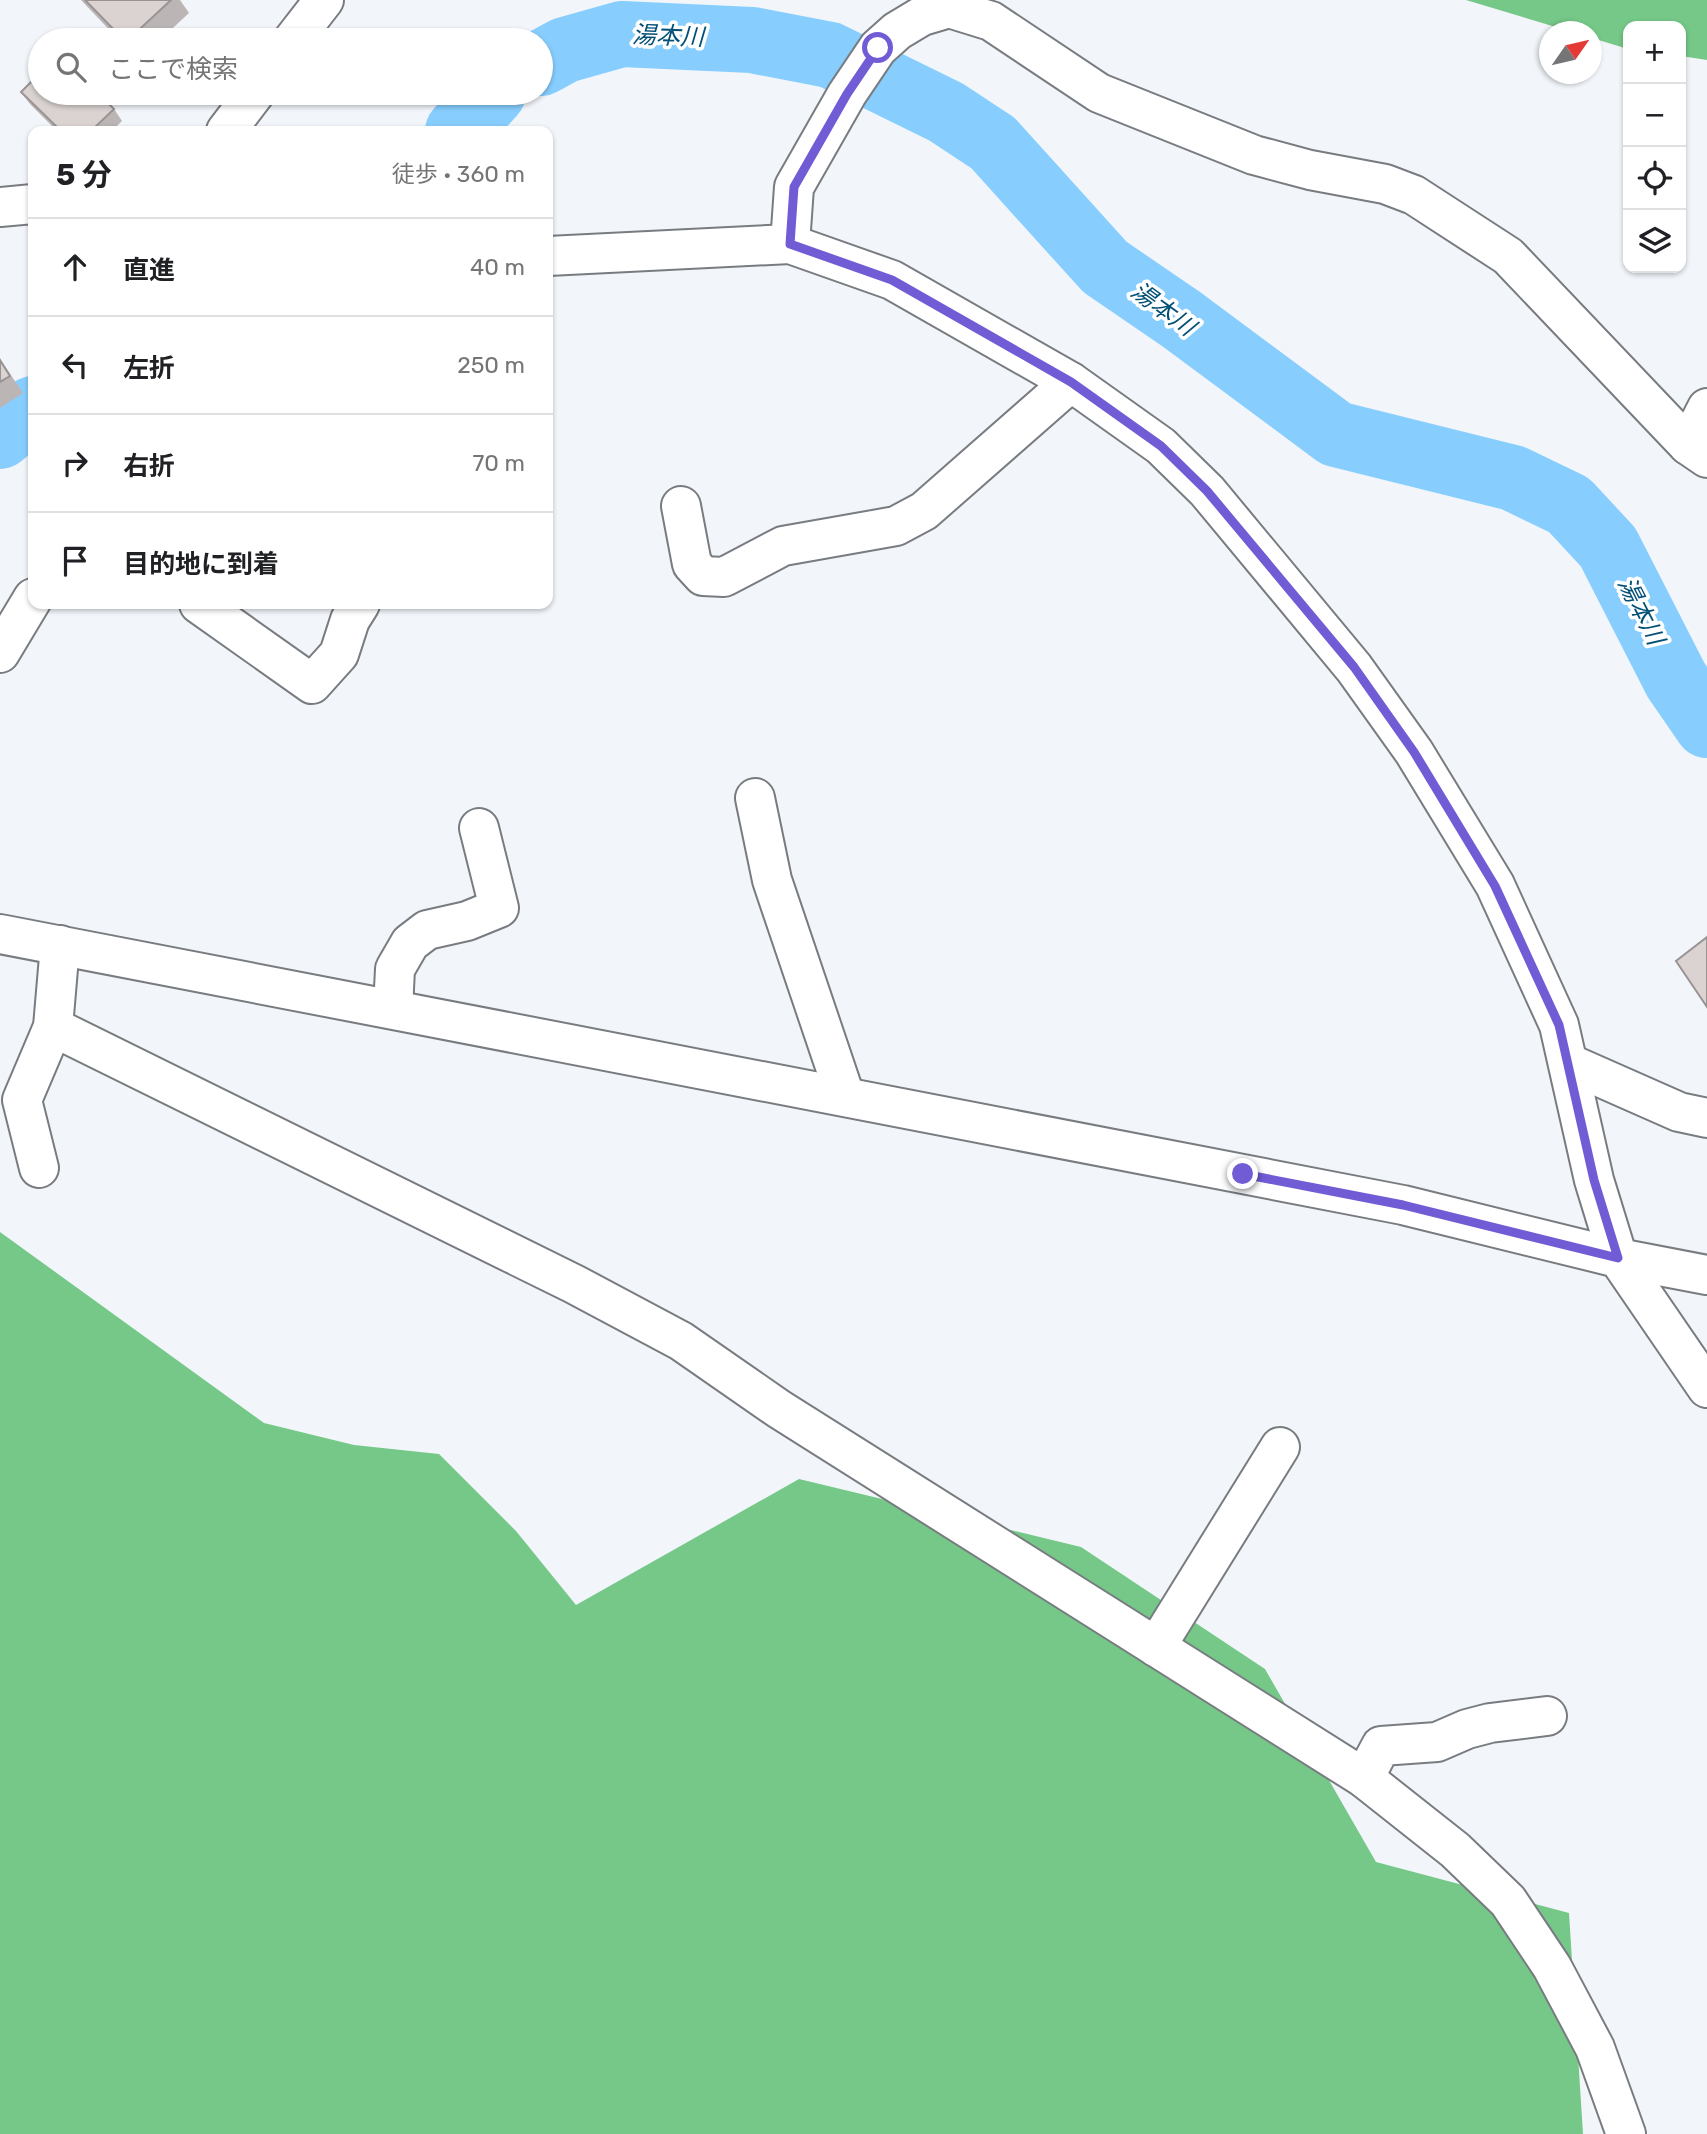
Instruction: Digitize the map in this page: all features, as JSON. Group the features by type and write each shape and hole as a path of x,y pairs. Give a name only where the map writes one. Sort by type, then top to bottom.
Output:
{"street":[{"path":"302,28 324,0"},
{"path":"790,244 794,187 847,94 878,48 897,31 922,16 949,8 991,21 1099,93 1254,155 1310,170 1385,184 1414,195 1508,256 1698,452"},
{"path":"230,126 246,105"},
{"path":"0,207 28,204"},
{"path":"553,256 790,244 892,280 1071,382 1161,446 1207,491 1354,667 1414,752 1495,886 1559,1025 1594,1180 1618,1258 1707,1388"},
{"path":"681,506 692,564 703,576 724,577 783,546 897,526 924,511 1071,382"},
{"path":"1698,452 1707,408"},
{"path":"0,653 28,606"},
{"path":"206,609 312,684 339,654 350,620 357,609"},
{"path":"755,798 772,880 845,1096"},
{"path":"393,1009 395,969 410,943 427,930 467,921 499,908 479,828"},
{"path":"0,934 1403,1205 1618,1258 1707,1275"},
{"path":"39,1168 22,1100 53,1027 60,946"},
{"path":"53,1027 537,1266 681,1341 779,1409 1364,1778 1455,1850 1508,1901 1552,1967 1595,2048 1626,2134"},
{"path":"1568,1063 1679,1112 1707,1118"},
{"path":"1156,1647 1280,1447"},
{"path":"1364,1778 1381,1746 1437,1742 1467,1728 1547,1716"}],"green space":[{"path":"1466,0 1707,0 1707,60 1686,57 1686,21 1623,21 1623,47 1602,41 1602,21 1539,22"},
{"path":"0,1232 264,1423 354,1445 439,1454 516,1531 576,1605 799,1479 1081,1547 1265,1669 1376,1862 1569,1913 1583,2134 0,2134"}],"building":[{"path":"85,0 171,0 141,28 112,28"},
{"path":"28,85 28,99 21,92"},
{"path":"34,105 110,105 114,109 96,126 56,126"},
{"path":"0,360 10,376 0,382"},
{"path":"1707,937 1707,1007 1676,961"}],"waterway":[{"name":"湯本川","path":"553,56 565,50 622,34 752,40 830,55 946,112 993,143 1105,267 1181,319 1336,434 1513,478 1569,505 1608,547 1676,680 1707,725"},
{"name":"湯本川","path":"463,126 482,105"},
{"name":"湯本川","path":"0,436 28,413"}],"route":[{"path":"878,48 847,94 794,187 790,244 892,280 1071,382 1161,446 1207,491 1354,667 1414,752 1495,886 1559,1025 1594,1180 1618,1258 1403,1205 1243,1174"}]}
